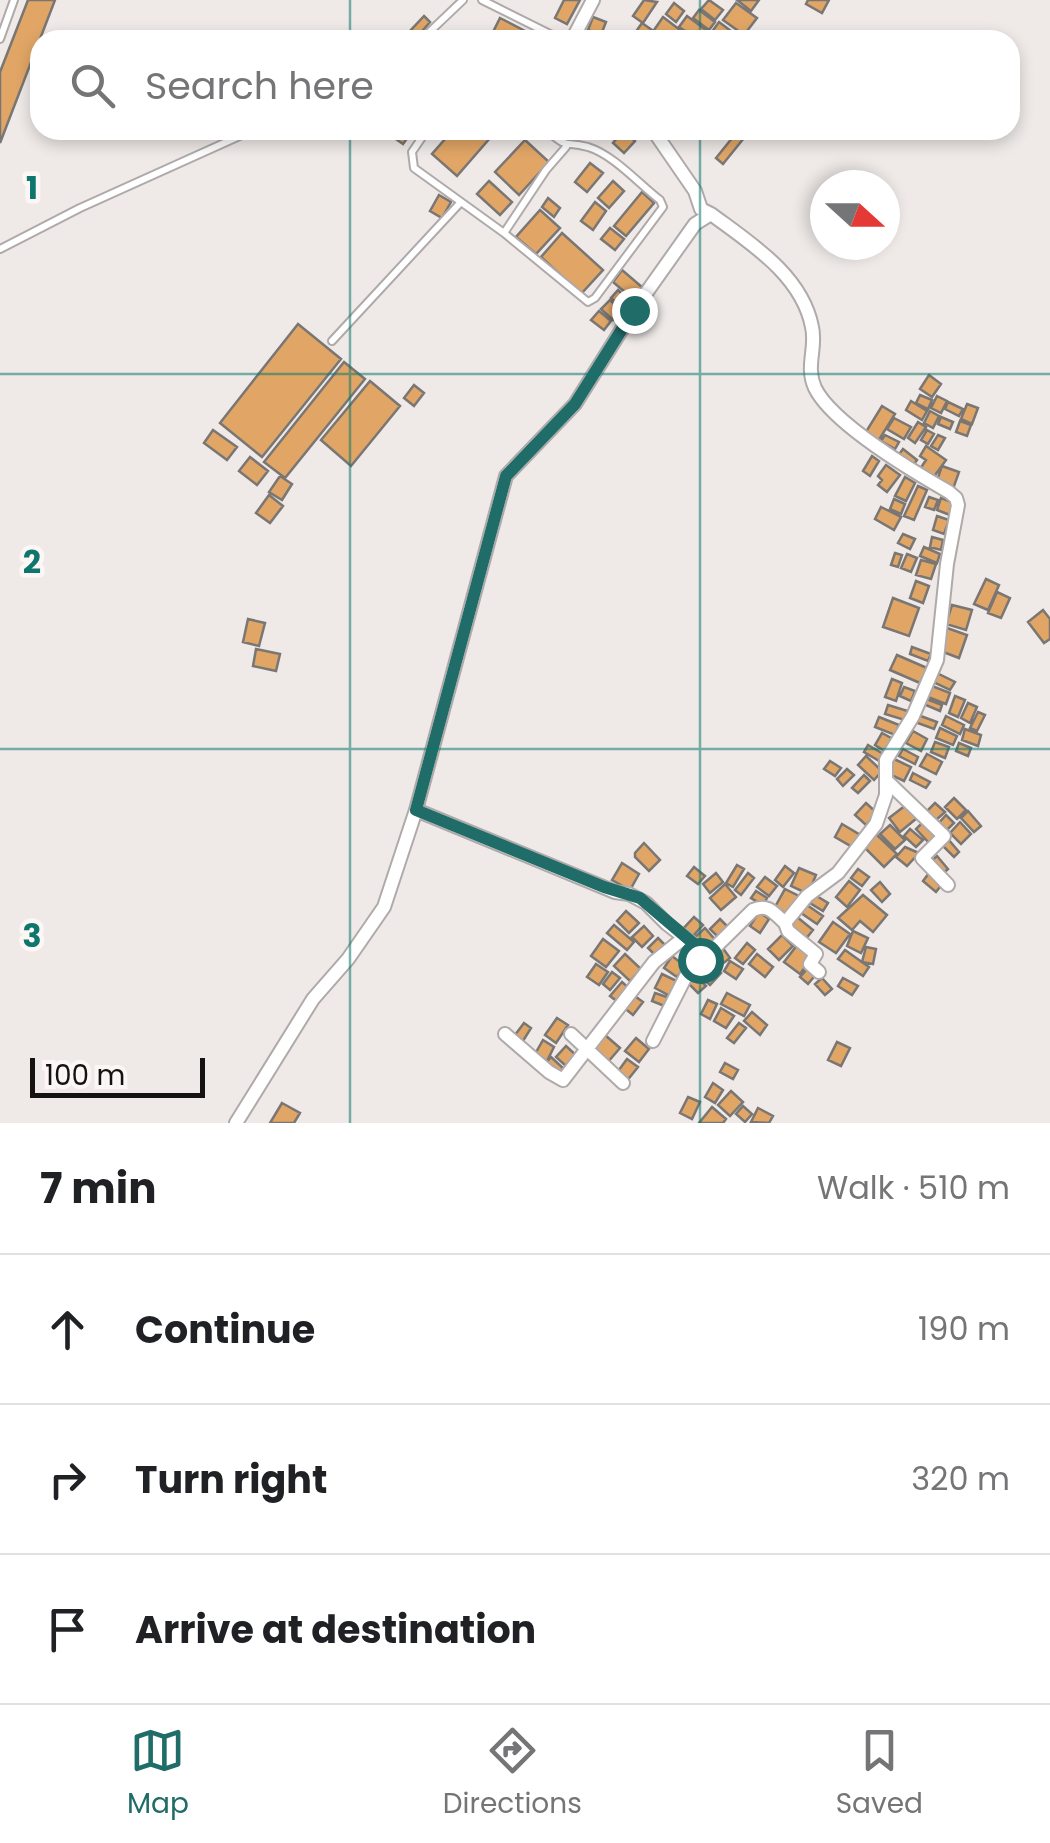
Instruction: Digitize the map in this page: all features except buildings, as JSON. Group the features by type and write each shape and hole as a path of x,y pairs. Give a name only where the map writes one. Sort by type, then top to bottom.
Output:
{"street":[{"path":"577,30 592,0"},
{"path":"660,140 699,198 701,209 775,264 802,298 814,332 810,367 817,392 867,439 956,498 958,505 936,660 913,716 886,760 888,782 882,809 871,833 838,873 808,896 785,923"},
{"path":"236,1123 313,999 375,923 396,878 506,476 575,404 695,224 711,214"},
{"path":"888,782 944,836 922,858 948,885"},
{"path":"416,810 640,898 707,955"},
{"path":"653,1041 686,976 753,910 762,906 816,954 810,964 819,972"},
{"path":"505,1034 548,1072 563,1080 654,962 685,937"},
{"path":"571,1034 624,1084"}],"lane":[{"path":"0,39 14,0"},
{"path":"434,30 464,0"},
{"path":"482,0 542,30"},
{"path":"0,249 231,140"},
{"path":"420,140 412,152 414,168 504,233 588,302 595,298 663,207 660,200 608,158 589,147 566,147 558,140"},
{"path":"504,233 566,147"},
{"path":"332,341 462,202"}],"route":[{"path":"634,310 575,404 506,476 416,810 616,892 640,898 707,955 700,960"}]}
